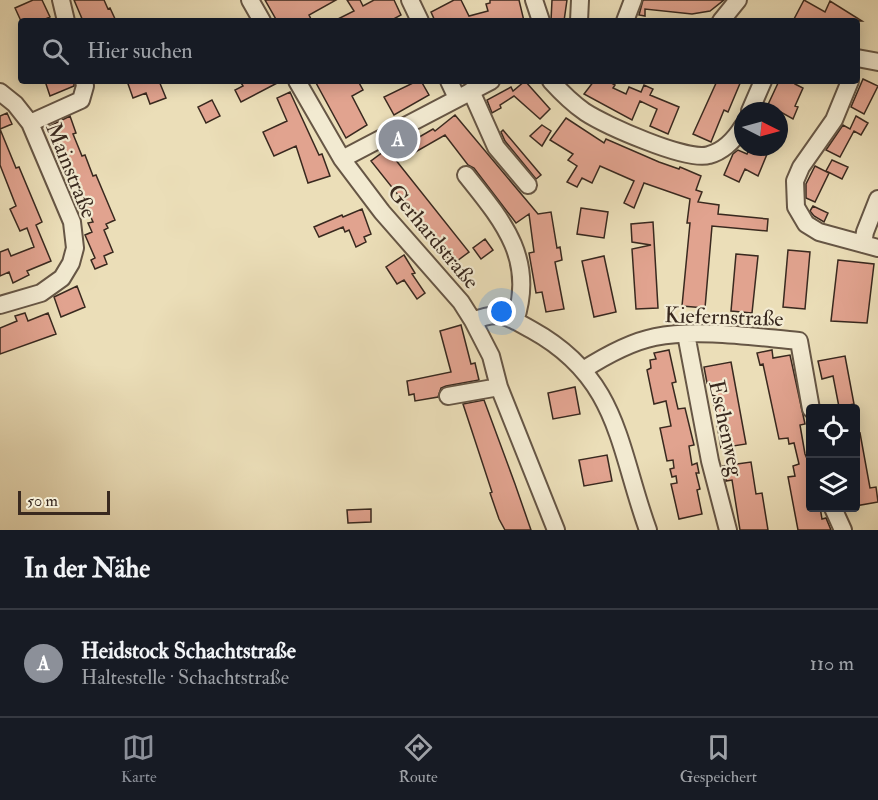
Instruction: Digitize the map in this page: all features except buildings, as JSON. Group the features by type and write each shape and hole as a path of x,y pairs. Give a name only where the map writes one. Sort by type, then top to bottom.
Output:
{"street":[{"path":"61,0 65,18"},
{"path":"250,0 260,18"},
{"path":"410,0 419,18"},
{"path":"534,0 540,18"},
{"path":"579,18 580,0"},
{"path":"626,18 633,0"},
{"path":"723,18 738,0"},
{"path":"860,59 878,62"},
{"path":"30,123 81,100 85,84"},
{"name":"Gerhardstraße","path":"299,84 342,159 382,212 461,302 473,321 491,356 499,387 556,530"},
{"path":"452,84 464,94 496,147 528,185"},
{"path":"342,159 485,84"},
{"path":"553,84 574,104 593,116 618,129 682,153 699,157 708,156 723,149 734,136"},
{"path":"754,102 762,84"},
{"path":"849,84 834,120 798,174 794,188 795,207 806,224 819,232 870,246"},
{"name":"Mainstraße","path":"0,92 15,104 30,123 72,222 75,248 71,263 62,278 41,292 0,305"},
{"path":"466,175 499,216 514,244 521,294 515,321"},
{"path":"870,246 865,232 878,199"},
{"path":"473,321 487,315 497,314 515,321 569,354 584,370 616,424 648,530"},
{"name":"Kiefernstraße","path":"584,370 600,359 642,340 657,336 686,334 798,341 810,404"},
{"name":"Eschenweg","path":"686,334 708,450 728,530"},
{"path":"448,396 499,387"},
{"path":"835,512 843,530"}],"place":[{"name":"Heidstock Schachtstraße","path":"398,139"}]}
